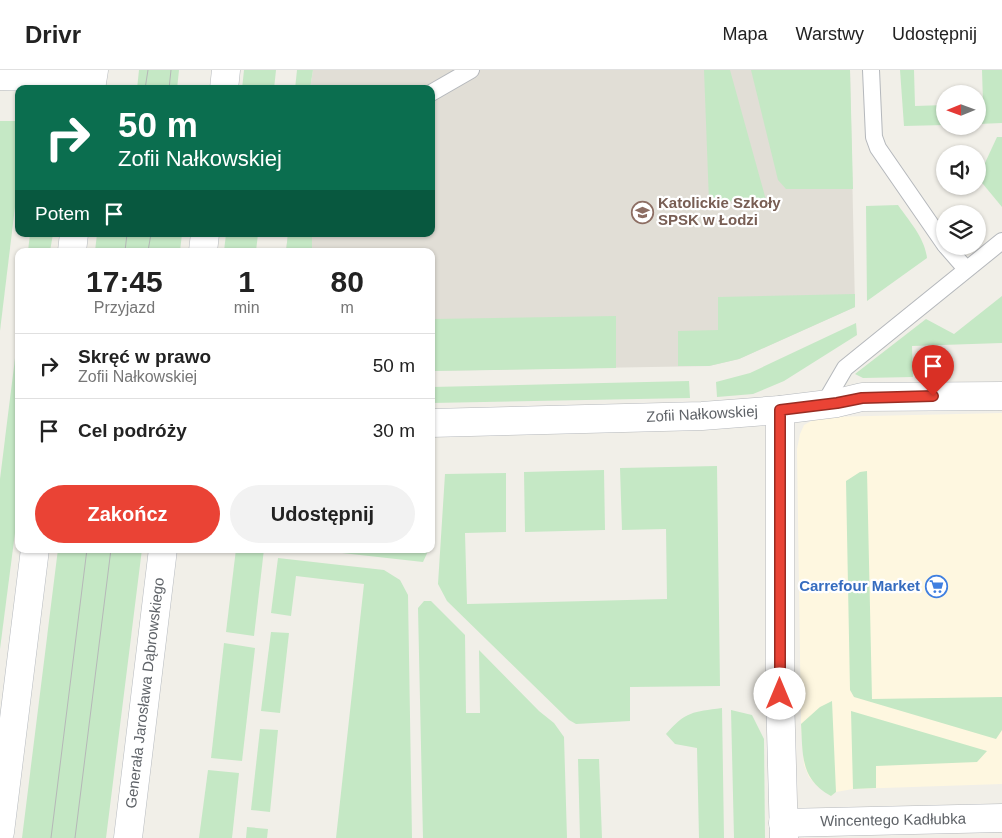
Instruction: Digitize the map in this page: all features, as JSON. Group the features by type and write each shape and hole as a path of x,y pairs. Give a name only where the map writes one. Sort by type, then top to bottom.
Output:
{"street":[{"path":"224,85 226,70"},
{"path":"0,76 92,79"},
{"name":"Zofii Nałkowskiej","path":"435,422 702,416 780,410 862,398 1002,396"},
{"path":"780,410 780,694 784,831"},
{"path":"0,832 35,553"},
{"name":"Generała Jarosława Dąbrowskiego","path":"128,838 163,553"},
{"name":"Wincentego Kadłubka","path":"784,831 1002,818"}],"lane":[{"path":"435,91 471,70"},
{"path":"871,70 874,137 878,148 936,232"},
{"path":"824,404 845,368 1002,241"},
{"path":"954,255 966,269"}],"shaded area":[{"name":"Katolickie Szkoły SPSK w Łodzi","path":"313,70 850,70 855,307 739,359 709,366 435,371 435,248 286,248 288,237 435,237 435,85 311,85"},
{"path":"1002,413 1002,784 853,789 836,792 831,796 817,786 809,777 804,765 801,724 797,449 804,425 815,419 826,417"}],"green space":[{"path":"139,70 179,70 177,85 137,85"},
{"path":"244,70 276,70 274,85 242,85"},
{"path":"297,70 313,70 311,85 295,85"},
{"path":"704,70 730,70 766,200 709,202"},
{"path":"751,70 850,70 853,189 786,189 778,180"},
{"path":"900,70 914,70 915,106 936,105 936,125 904,126"},
{"path":"982,70 1002,70 1002,123 986,124 986,85 982,85"},
{"path":"0,121 15,121 15,207 0,331"},
{"path":"997,137 1002,137 1002,207 986,188 986,161"},
{"path":"898,205 920,237 927,258 867,301 866,206"},
{"path":"30,237 52,237 51,248 28,248"},
{"path":"97,237 182,237 180,248 95,248"},
{"path":"226,237 258,237 256,248 224,248"},
{"path":"288,237 312,237 312,248 286,248"},
{"path":"855,294 855,307 739,359 709,366 678,366 678,331 718,330 718,297"},
{"path":"1002,296 1002,343 912,346 913,377 863,378 855,374 926,319 954,334"},
{"path":"616,316 616,368 435,371 435,319"},
{"path":"856,323 857,335 784,381 753,394 717,397 716,382 750,373"},
{"path":"15,358 15,533 0,649 0,479"},
{"path":"689,381 690,398 435,403 435,387"},
{"path":"717,466 720,686 630,687 630,721 576,724 569,720 447,601 438,584 445,474 506,473 506,532 465,533 467,604 667,599 666,529 622,530 620,468"},
{"path":"604,470 605,530 525,532 524,472"},
{"path":"867,471 872,699 1002,697 1002,730 996,739 854,697 850,690 846,481 860,472"},
{"path":"58,553 142,553 106,838 22,838"},
{"path":"236,553 264,553 254,636 226,632"},
{"path":"342,553 427,553 423,562"},
{"path":"278,558 384,570 400,580 408,595 412,838 336,838 364,584 296,576 291,616 271,613"},
{"path":"424,601 431,601 465,635 466,713 480,713 479,650 539,711 554,723 564,737 567,838 423,838 418,608"},
{"path":"271,632 289,633 280,713 261,711"},
{"path":"224,643 255,648 242,761 211,758"},
{"path":"832,701 836,792 831,796 821,789 808,774 803,756 801,724 820,707"},
{"path":"722,708 724,838 699,838 697,748 675,744 666,734 679,721 691,714"},
{"path":"731,710 752,715 764,739 765,838 734,838"},
{"path":"851,711 987,751 977,762 876,766 876,788 853,789"},
{"path":"260,729 278,730 270,812 251,810"},
{"path":"578,759 599,759 602,838 580,838"},
{"path":"208,770 239,773 232,838 199,838"},
{"path":"247,827 268,829 267,838 246,838"}],"tram line":[{"path":"146,85 148,70"},
{"path":"169,85 171,70"},
{"path":"125,248 127,237"},
{"path":"149,248 150,237"},
{"path":"51,838 87,553"},
{"path":"75,838 111,553"}],"place":[{"name":"Katolickie Szkoły SPSK w Łodzi","path":"642,212"},
{"name":"Carrefour Market","path":"936,586"}],"route":[{"path":"780,694 780,410 862,398 933,396"}]}
